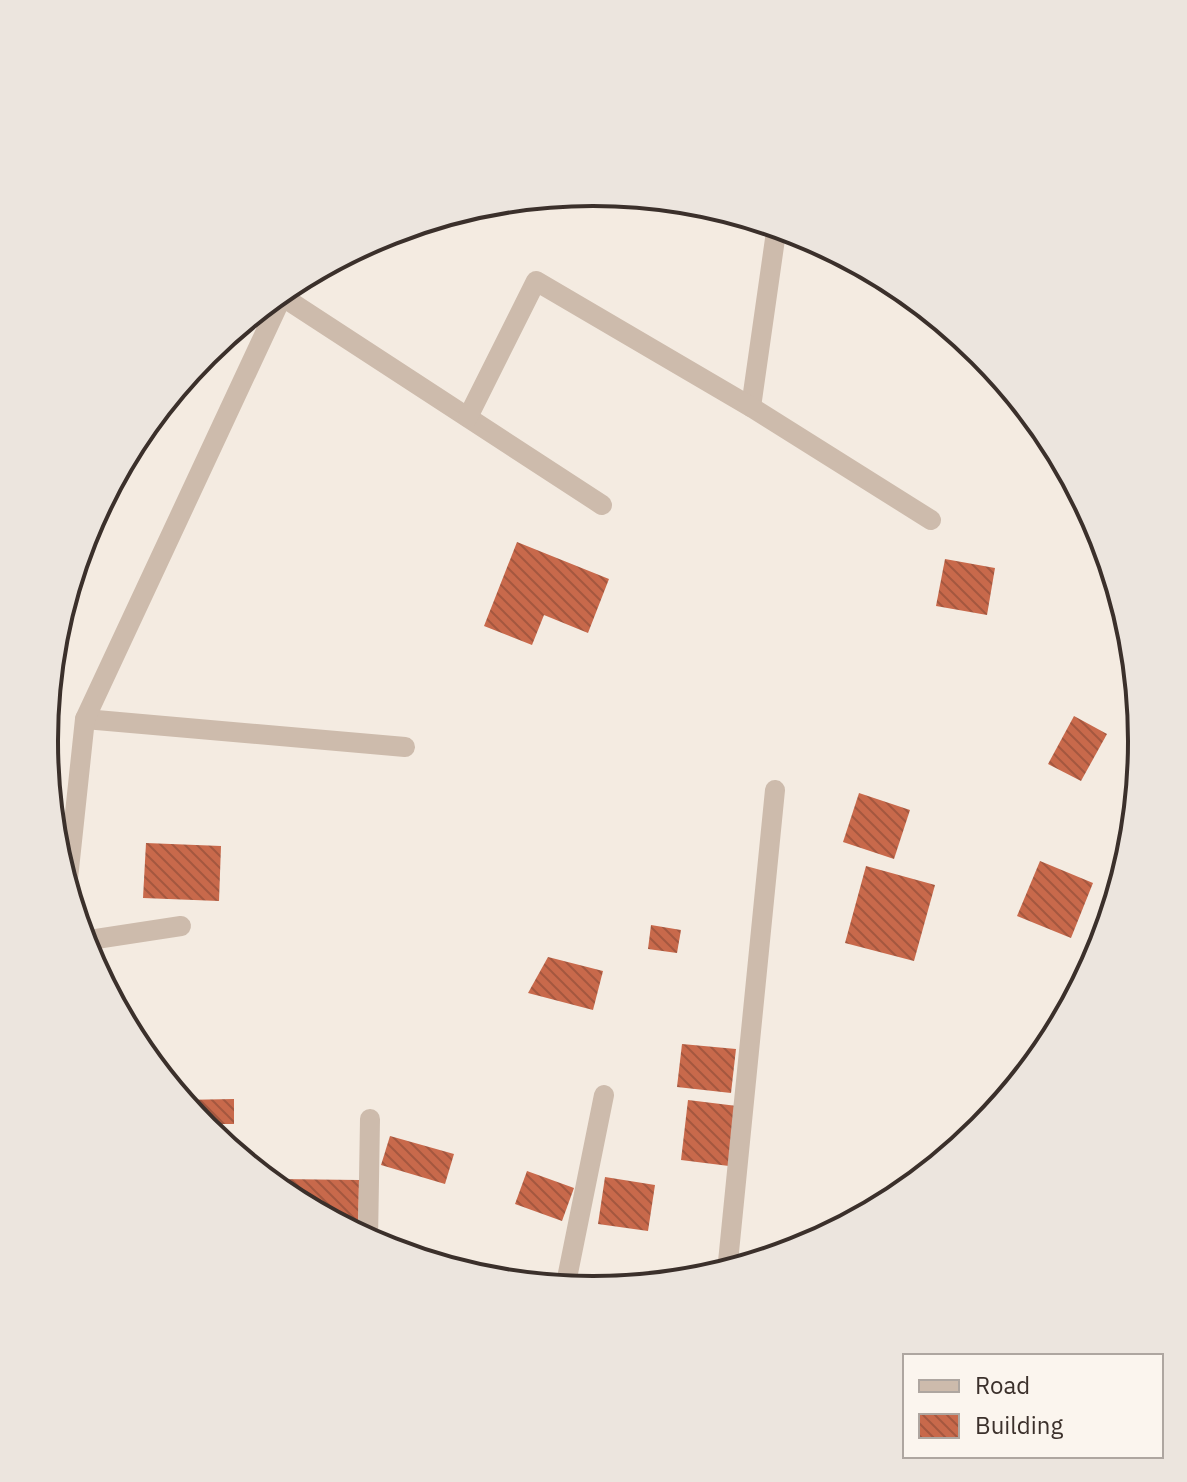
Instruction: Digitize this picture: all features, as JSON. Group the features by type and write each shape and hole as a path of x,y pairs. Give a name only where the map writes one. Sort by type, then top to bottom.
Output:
{"street":[{"path":"751,407 775,237"},
{"path":"468,417 536,281 751,407 931,520"},
{"path":"294,297 602,505"},
{"path":"70,853 85,719 276,310"},
{"path":"85,719 405,747"},
{"path":"728,1259 775,790"},
{"path":"96,939 181,926"},
{"path":"568,1275 604,1095"},
{"path":"368,1226 370,1119"}],"building":[{"path":"517,542 609,579 588,633 544,615 532,645 484,626"},
{"path":"945,559 995,568 987,615 936,606"},
{"path":"1074,716 1107,734 1081,781 1048,764"},
{"path":"859,793 910,810 894,859 843,842"},
{"path":"146,843 221,846 219,901 143,898"},
{"path":"1040,861 1093,883 1071,938 1017,916"},
{"path":"866,866 935,885 914,961 845,943"},
{"path":"651,925 681,930 677,953 648,949"},
{"path":"548,957 603,971 593,1010 528,993"},
{"path":"682,1044 736,1049 731,1093 677,1087"},
{"path":"234,1099 234,1124 219,1124 196,1100"},
{"path":"688,1100 737,1106 729,1166 681,1160"},
{"path":"390,1136 454,1154 445,1184 381,1165"},
{"path":"527,1171 574,1188 562,1221 515,1204"},
{"path":"605,1177 655,1185 648,1231 598,1224"},
{"path":"286,1179 359,1180 358,1222"}]}
